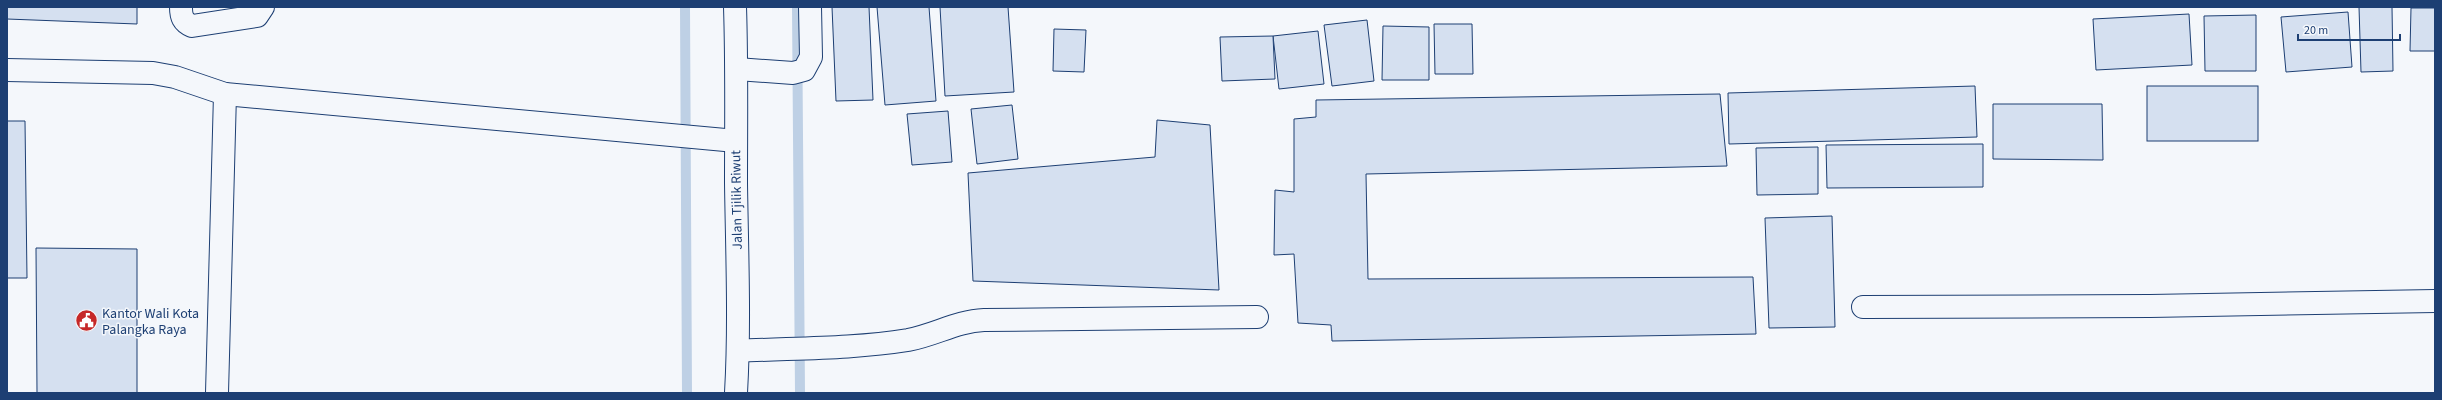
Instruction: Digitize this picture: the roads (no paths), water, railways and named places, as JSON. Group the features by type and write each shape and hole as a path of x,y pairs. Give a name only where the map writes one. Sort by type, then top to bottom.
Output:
{"main road":[{"path":"181,7 181,18 185,23 192,26 257,16 263,7"},
{"name":"Jalan Tjilik Riwut","path":"735,7 737,68 736,141 738,351 736,393"},
{"path":"737,68 793,73 804,70 811,57 810,7"},
{"path":"7,70 153,73 175,77 225,94 736,141"},
{"path":"217,393 225,94"},
{"path":"1863,307 2150,306 2435,301"},
{"path":"738,351 885,343 927,336 962,322 980,320 1257,317"}],"waterway":[{"path":"685,7 687,393"},
{"path":"797,7 800,393"}],"place":[{"name":"Kantor Wali Kota Palangka Raya","path":"87,321"}]}
